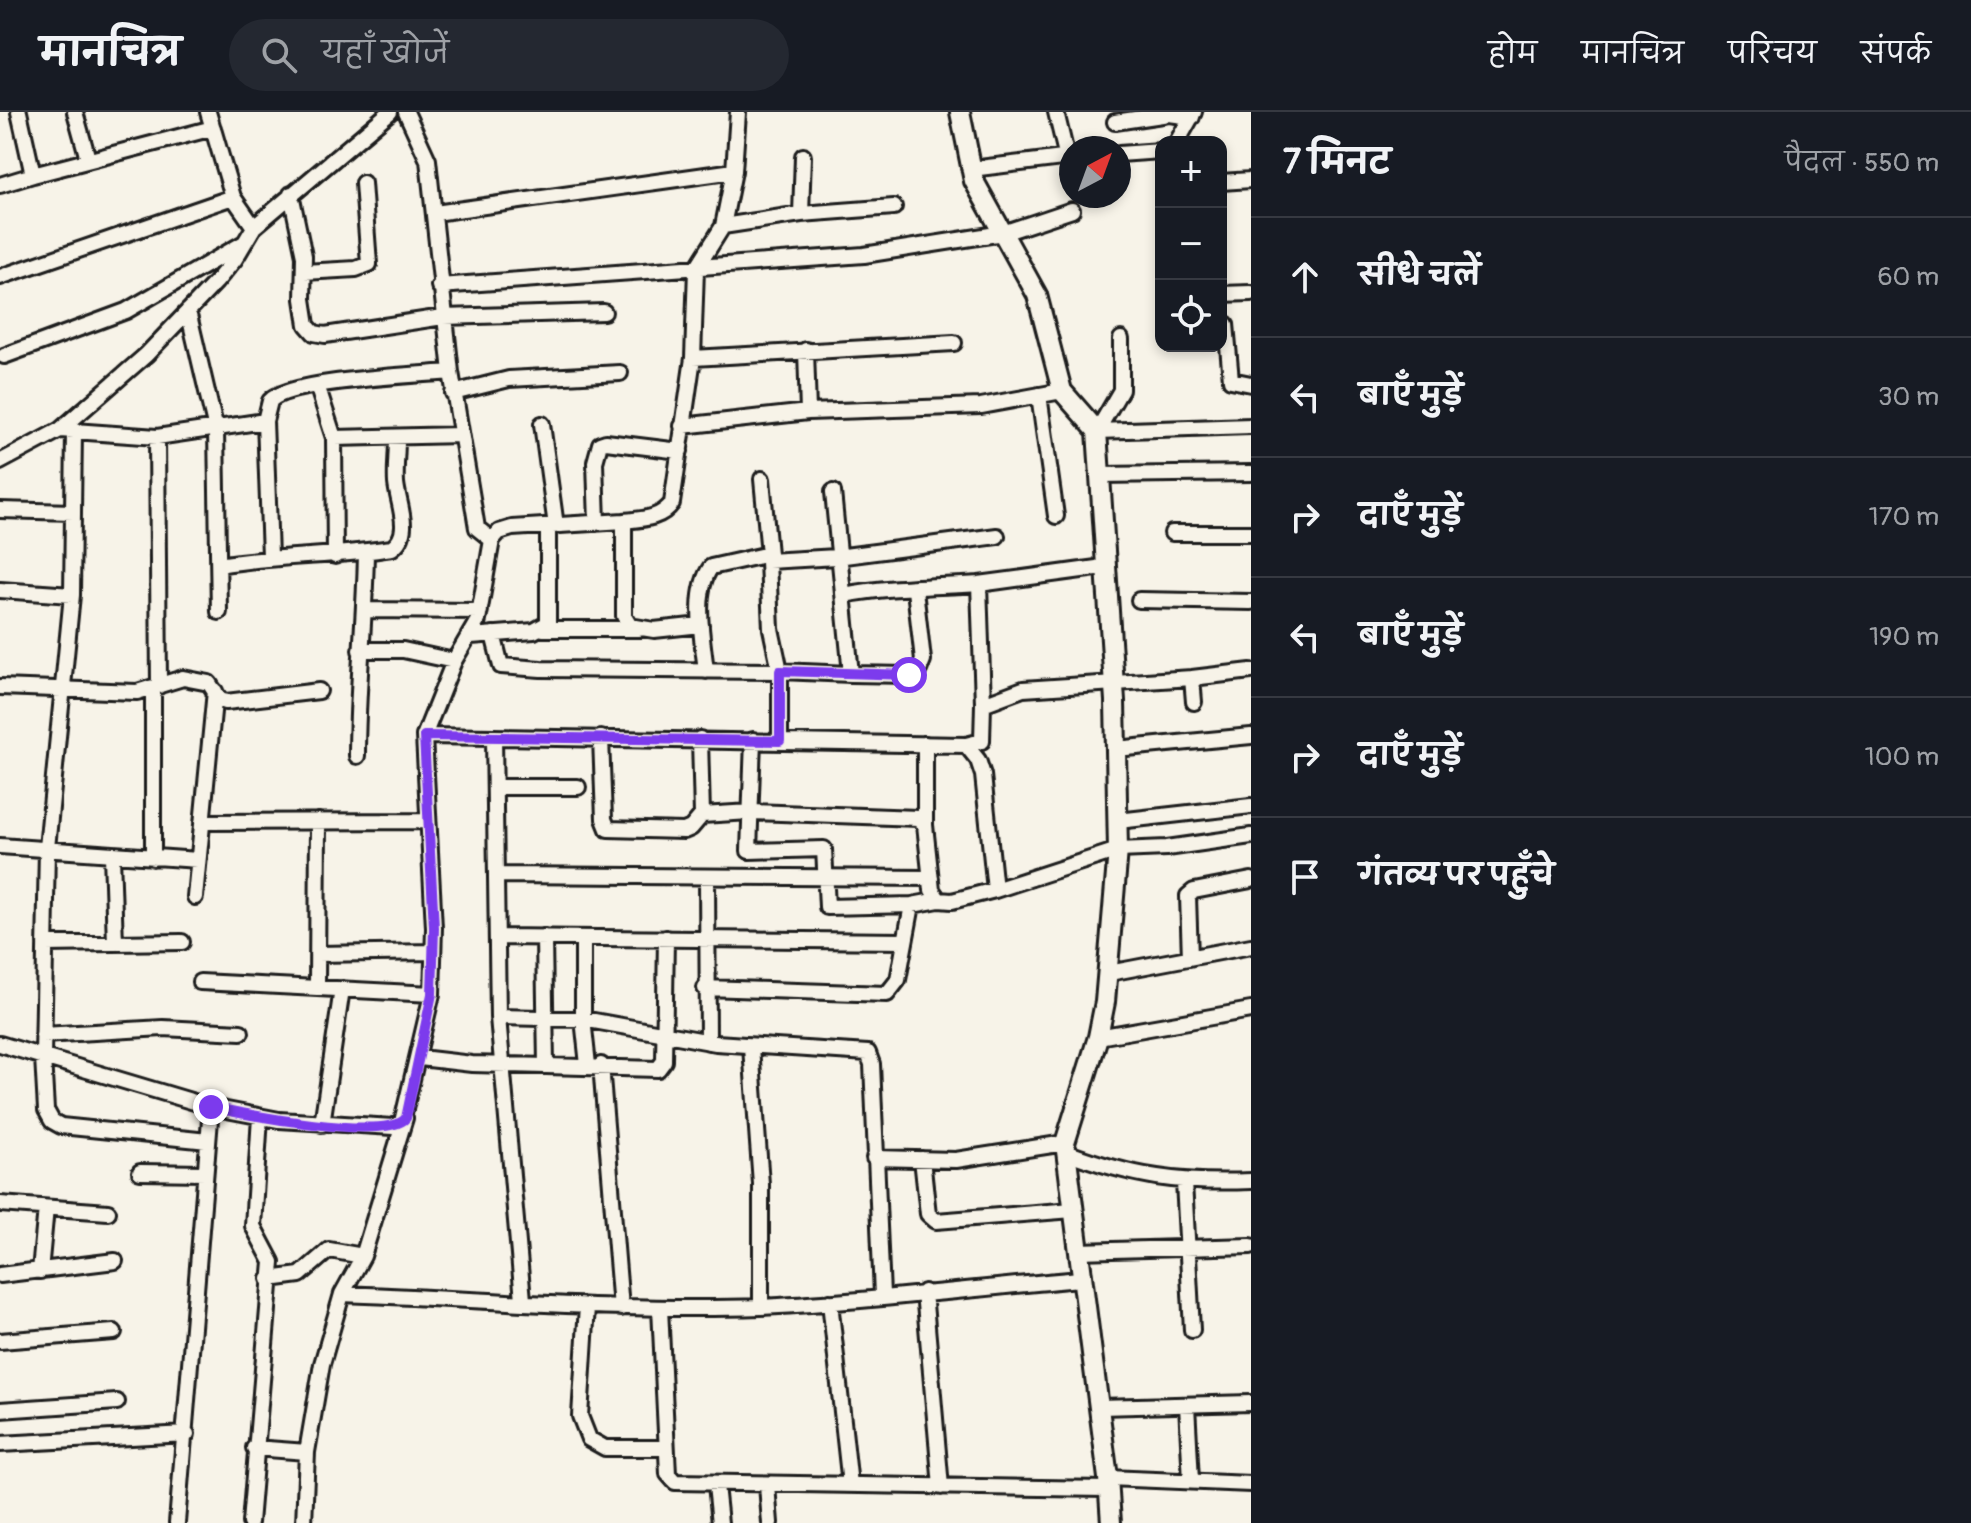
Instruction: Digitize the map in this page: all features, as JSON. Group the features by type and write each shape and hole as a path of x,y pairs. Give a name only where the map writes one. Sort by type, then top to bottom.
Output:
{"street":[{"path":"19,112 33,175"},
{"path":"75,112 88,159"},
{"path":"208,112 233,197 254,227"},
{"path":"0,462 67,430 188,311 235,259 254,227 390,112"},
{"path":"406,112 428,160 439,286 453,393 477,528 492,540"},
{"path":"304,1523 307,1452 322,1364 342,1294 363,1256 406,1118 432,994 424,736 454,661 471,636 480,611 492,540 499,532 512,528 655,517 666,512 672,503 693,358 696,269 723,226 734,171 738,112"},
{"path":"960,112 971,169 983,201 1037,295 1062,391 1097,431"},
{"path":"1056,112 1063,136"},
{"path":"1115,122 1169,114 1193,114 1180,136"},
{"path":"0,185 213,128"},
{"path":"1131,153 1155,151"},
{"path":"801,214 803,156"},
{"path":"971,169 1059,158"},
{"path":"435,213 734,171"},
{"path":"1227,182 1251,180"},
{"path":"304,272 356,269 369,264 363,183"},
{"path":"291,194 304,256 307,325 314,333 325,335 443,317 604,312"},
{"path":"0,277 233,197"},
{"path":"723,226 801,214 894,207"},
{"path":"439,286 864,255 1003,233 1072,210"},
{"path":"4,356 126,311 245,242"},
{"path":"1227,294 1251,293"},
{"path":"188,311 216,430 219,612"},
{"path":"1227,335 1231,380 1251,384"},
{"path":"1111,1523 1065,1147 1098,1037 1109,973 1118,850 1113,681 1097,431 1121,390 1121,339"},
{"path":"693,358 954,343"},
{"path":"806,350 808,412"},
{"path":"270,556 265,421 274,396 317,385 451,372"},
{"path":"453,393 509,379 620,373"},
{"path":"317,385 334,438 335,556"},
{"path":"682,426 808,412 981,406 1062,391"},
{"path":"1039,395 1056,516"},
{"path":"67,430 157,437 265,421"},
{"path":"542,424 552,527 548,623 543,629"},
{"path":"1097,431 1251,426"},
{"path":"67,430 73,512 72,595 47,848 43,1035 46,1110 56,1124 208,1141"},
{"path":"334,438 397,439 461,435"},
{"path":"153,858 157,437"},
{"path":"219,565 270,556 335,556 392,548 403,536 396,483 397,439"},
{"path":"597,523 595,462 600,444 680,451"},
{"path":"1099,475 1251,473"},
{"path":"762,479 771,629 780,671 780,741"},
{"path":"833,492 837,557 844,595 851,674"},
{"path":"0,510 73,512"},
{"path":"624,521 624,616 630,626 639,629"},
{"path":"1172,533 1251,533"},
{"path":"706,671 701,625 704,575 711,567 768,558 837,557 997,536"},
{"path":"357,756 366,552"},
{"path":"844,595 885,587 915,590 1104,567"},
{"path":"424,736 966,745 982,741 979,584"},
{"path":"0,590 72,595"},
{"path":"493,634 501,666 909,675 919,670 923,660 915,590"},
{"path":"1139,600 1251,602"},
{"path":"365,610 480,611"},
{"path":"471,636 543,629 639,629 701,625"},
{"path":"360,650 403,650 454,661"},
{"path":"983,704 1023,689 1251,671"},
{"path":"0,687 137,692 173,680 194,678 209,683 226,702 319,691"},
{"path":"1192,678 1194,702"},
{"path":"195,897 215,691"},
{"path":"1116,749 1251,736"},
{"path":"494,737 498,1017 523,1300"},
{"path":"601,738 604,819 608,829 684,831 691,828 702,815 700,739"},
{"path":"753,740 749,851 824,849 823,878 827,907 952,901 1118,850 1167,848 1251,836"},
{"path":"925,744 925,825 932,890 939,900"},
{"path":"966,745 978,760 983,775 995,890"},
{"path":"495,787 578,787"},
{"path":"1118,821 1251,806"},
{"path":"702,815 750,812 906,817 918,818 925,825"},
{"path":"317,987 318,821"},
{"path":"202,822 427,821"},
{"path":"0,846 198,860"},
{"path":"112,855 115,943"},
{"path":"496,875 931,878"},
{"path":"707,878 705,988 708,1042"},
{"path":"1190,958 1188,896 1194,891 1251,880"},
{"path":"705,988 887,994 898,980 912,905"},
{"path":"497,937 905,941"},
{"path":"544,937 546,1066"},
{"path":"583,938 583,1019 594,1065 621,1308"},
{"path":"420,1058 501,1065 658,1069 664,1061 666,938"},
{"path":"45,944 182,942"},
{"path":"1109,973 1251,946"},
{"path":"317,954 433,952"},
{"path":"200,982 432,994"},
{"path":"322,1124 342,989"},
{"path":"1098,1037 1251,1010"},
{"path":"498,1017 583,1019 708,1042 868,1053 872,1064 882,1295"},
{"path":"43,1035 163,1028 241,1032"},
{"path":"0,1044 211,1107 260,1117 393,1127 406,1118"},
{"path":"751,1047 761,1184 761,1307"},
{"path":"177,1523 187,1434 211,1107"},
{"path":"250,1523 271,1256 256,1236 253,1226 260,1117"},
{"path":"874,1158 998,1156 1065,1147 1108,1168 1184,1182 1251,1181"},
{"path":"922,1159 928,1214 936,1221 1073,1210"},
{"path":"140,1172 205,1173"},
{"path":"1184,1182 1192,1330"},
{"path":"0,1204 108,1212"},
{"path":"40,1271 46,1208"},
{"path":"1078,1251 1251,1246"},
{"path":"269,1279 300,1275 329,1250 363,1256"},
{"path":"0,1275 115,1261"},
{"path":"342,1294 523,1300 621,1308 761,1307 1081,1279"},
{"path":"924,1292 941,1487"},
{"path":"830,1302 850,1485"},
{"path":"587,1306 580,1416 589,1439 605,1448 666,1448"},
{"path":"660,1308 666,1448 671,1480 716,1485 941,1487 1191,1481 1251,1484"},
{"path":"0,1341 114,1332"},
{"path":"0,1410 117,1402"},
{"path":"1099,1407 1251,1403"},
{"path":"1187,1405 1191,1481"},
{"path":"0,1444 187,1434"},
{"path":"254,1448 307,1452"},
{"path":"716,1485 720,1523"},
{"path":"767,1485 770,1523"}],"route":[{"path":"211,1107 260,1117 322,1124 393,1127 406,1118 432,994 434,928 424,784 424,736 780,741 780,671 909,675"}]}
